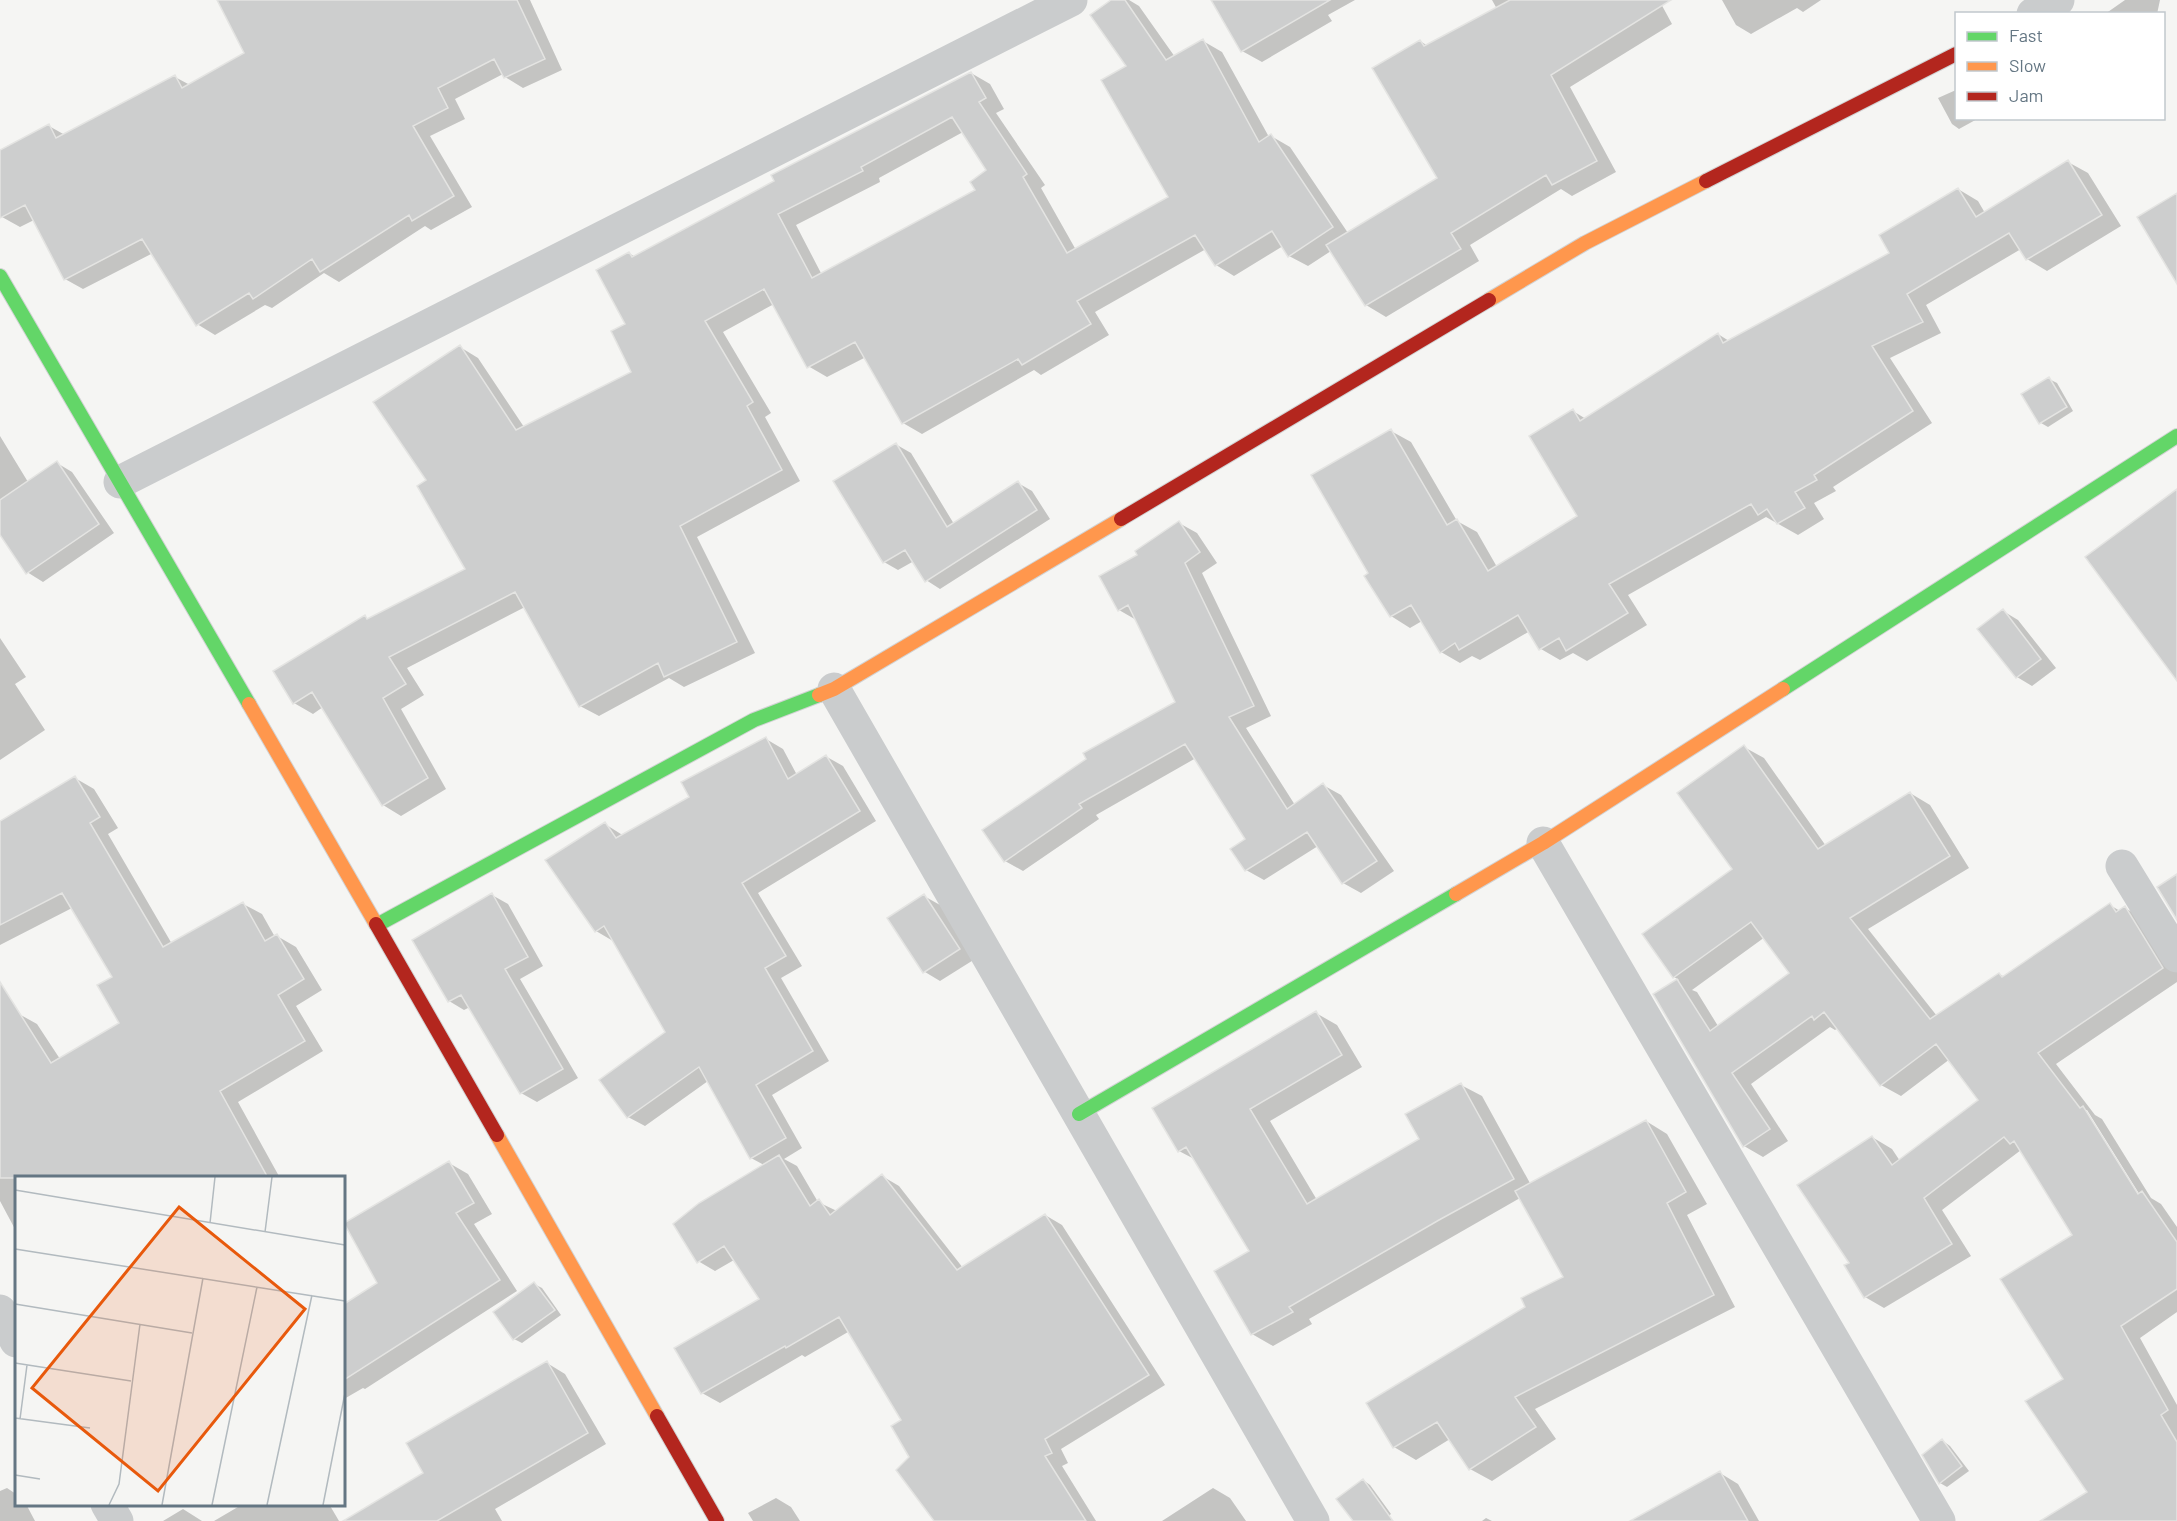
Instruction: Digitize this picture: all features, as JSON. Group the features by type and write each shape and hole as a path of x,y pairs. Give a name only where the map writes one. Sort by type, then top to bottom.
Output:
{"street":[{"path":"120,482 1071,0"},
{"path":"2037,12 2058,0"},
{"path":"377,925 754,720 834,689 1585,243 1955,55"},
{"path":"0,276 377,925 717,1521"},
{"path":"1079,1114 1543,843 2177,436"},
{"path":"834,689 1313,1521"},
{"path":"1543,843 1939,1521"},
{"path":"2122,866 2177,956"},
{"path":"0,1311 15,1339"},
{"path":"108,1506 117,1521"}],"building":[{"path":"217,0 517,0 545,59 504,78 494,59 438,88 448,108 413,126 454,196 412,221 409,215 320,272 312,259 253,299 249,293 196,326 142,239 64,280 25,205 0,218 0,150 49,124 56,138 175,75 182,88 244,53"},
{"path":"1111,0 1125,0 1166,60 1203,39 1259,142 1271,134 1333,227 1288,257 1272,231 1215,266 1195,235 1077,301 1091,324 1022,365 1018,359 902,424 855,342 807,368 764,289 705,321 753,402 747,406 782,470 680,526 737,642 664,677 658,663 579,707 515,592 389,657 406,684 383,698 428,778 382,806 312,692 293,704 273,671 365,615 367,619 465,569 417,486 426,480 373,402 460,345 516,430 631,372 611,331 625,324 596,270 629,252 632,257 774,181 771,175 971,72 986,98 979,102 1027,174 1023,177 1067,253 1168,197 1101,80 1126,66 1090,15","holes":["952,117 986,170 970,182 975,190 812,278 778,214 863,171 861,167"]},
{"path":"1211,0 1330,0 1241,52"},
{"path":"1510,0 1671,0 1551,75 1597,161 1552,185 1546,175 1451,233 1461,249 1365,306 1326,245 1437,178 1372,68 1420,40 1424,46"},
{"path":"2068,160 2102,215 2026,260 2009,233 1907,294 1923,322 1872,346 1913,411 1814,475 1817,480 1795,492 1805,508 1777,524 1767,509 1758,515 1751,504 1609,584 1628,613 1566,651 1559,638 1539,650 1518,615 1459,650 1455,643 1440,653 1411,605 1390,617 1364,576 1368,573 1311,475 1391,429 1447,525 1457,519 1488,571 1577,516 1529,436 1573,409 1580,421 1718,333 1723,343 1889,253 1879,235 1958,188 1976,217"},
{"path":"2177,193 2177,284 2137,217"},
{"path":"2049,377 2067,407 2039,424 2021,394"},
{"path":"896,443 947,527 1018,481 1037,510 925,582 905,550 883,563 833,481"},
{"path":"57,461 99,524 26,574 0,535 0,500"},
{"path":"2177,489 2177,681 2085,557"},
{"path":"1179,521 1200,552 1185,563 1254,706 1229,717 1287,809 1323,783 1377,861 1342,884 1307,832 1245,871 1230,849 1245,839 1185,744 1079,804 1082,808 1004,862 982,830 1086,759 1083,753 1175,702 1128,605 1118,611 1099,576 1137,555 1135,551"},
{"path":"2003,609 2041,659 2016,678 1977,629"},
{"path":"766,737 788,779 826,755 860,811 742,883 786,956 765,968 813,1051 756,1085 786,1138 750,1159 699,1067 627,1118 599,1080 665,1032 604,926 595,932 545,860 605,822 616,838 689,797 681,782"},
{"path":"1744,745 1818,849 1910,792 1950,856 1850,918 1930,1019 1999,973 2002,977 2110,903 2116,912 2125,906 2163,968 2038,1053 2080,1108 2083,1106 2138,1194 2142,1191 2177,1242 2177,1289 2121,1326 2168,1410 2161,1415 2177,1442 2177,1521 2040,1521 2087,1492 2025,1401 2063,1379 2000,1279 2072,1235 2014,1141 2010,1144 2004,1137 1924,1198 1952,1244 1864,1298 1844,1265 1849,1263 1797,1185 1872,1136 1892,1165 1978,1100 1936,1044 1880,1086 1824,1012 1814,1020 1812,1016 1732,1073 1770,1129 1743,1147 1653,994 1677,979 1710,1031 1789,973 1751,922 1673,978 1642,934 1732,869 1677,793"},
{"path":"75,776 100,817 90,823 163,947 243,902 265,941 277,934 304,979 278,995 305,1041 220,1091 267,1176 15,1176 15,1178 0,1178 0,982 51,1063 119,1023 97,985 112,977 62,893 0,925 0,821"},
{"path":"2177,874 2177,920 2157,887"},
{"path":"492,893 528,957 505,969 563,1069 520,1094 461,995 448,1002 412,940"},
{"path":"924,894 960,949 923,973 887,918"},
{"path":"1316,1011 1342,1055 1250,1109 1307,1204 1419,1139 1405,1114 1461,1083 1514,1179 1289,1307 1293,1312 1251,1335 1214,1271 1249,1251 1186,1147 1178,1152 1152,1108"},
{"path":"1646,1120 1686,1192 1667,1203 1714,1295 1515,1397 1536,1427 1469,1470 1437,1422 1393,1448 1366,1403 1525,1307 1521,1298 1563,1277 1515,1191"},
{"path":"779,1155 810,1206 819,1199 830,1215 882,1174 957,1270 1045,1214 1149,1375 1045,1439 1052,1453 1045,1456 1086,1521 934,1521 896,1470 909,1457 891,1426 901,1420 839,1317 701,1394 674,1348 759,1299 724,1246 697,1263 673,1224 699,1203"},
{"path":"449,1161 474,1203 456,1213 500,1280 345,1379 345,1303 377,1283 345,1222"},
{"path":"534,1282 555,1310 513,1340 493,1312"},
{"path":"547,1361 588,1433 437,1521 343,1521 423,1473 406,1443"},
{"path":"1942,1439 1962,1466 1939,1484 1922,1455"},
{"path":"1720,1471 1748,1521 1630,1521"},
{"path":"1363,1479 1393,1521 1353,1521 1336,1499"}],"traffic: fast":[{"path":"0,276 249,704"},
{"path":"1783,689 2177,436"},
{"path":"377,925 754,720 819,695"},
{"path":"1079,1114 1456,894"}],"traffic: slow":[{"path":"1489,300 1585,243 1706,181"},
{"path":"819,695 834,689 1121,519"},
{"path":"1456,894 1543,843 1783,689"},
{"path":"249,704 376,924"},
{"path":"497,1135 657,1416"}],"traffic: jam":[{"path":"1706,181 1955,55"},
{"path":"1121,519 1489,300"},
{"path":"376,924 497,1135"},
{"path":"657,1416 717,1521"}]}
